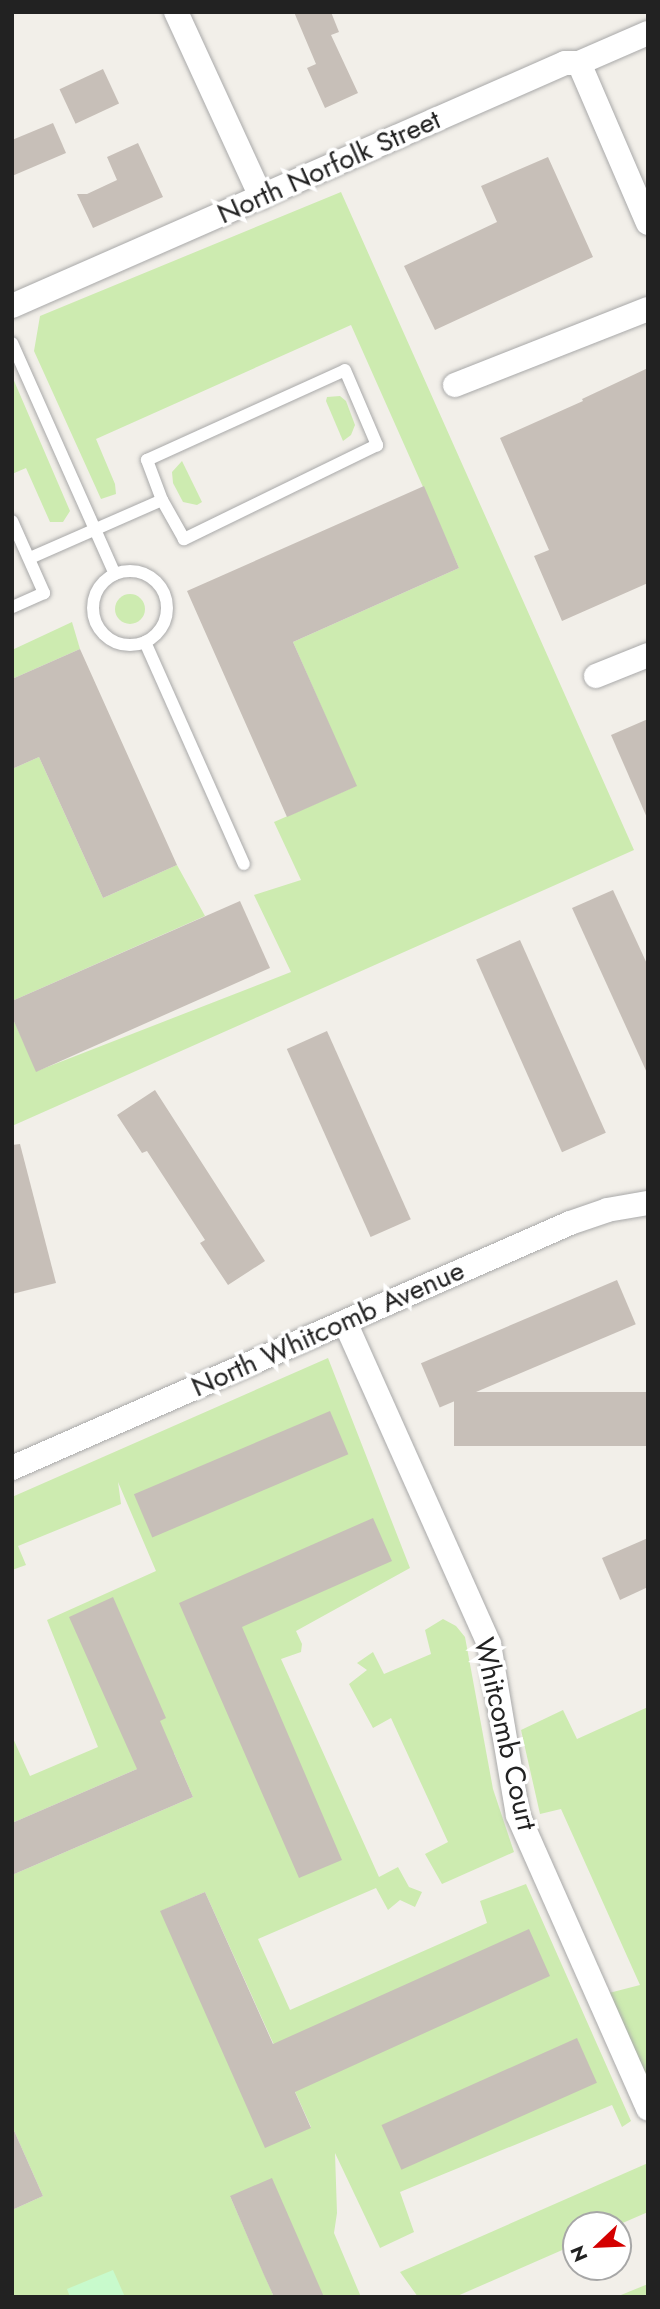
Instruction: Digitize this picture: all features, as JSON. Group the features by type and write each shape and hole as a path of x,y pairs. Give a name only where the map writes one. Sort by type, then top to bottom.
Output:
{"street":[{"path":"176,12 261,197"},
{"name":"North Norfolk Street","path":"12,306 565,63 579,63 648,33"},
{"path":"579,63 648,223"},
{"path":"455,385 648,309"},
{"path":"596,676 648,655"},
{"name":"North Whitcomb Avenue","path":"12,1468 570,1223 607,1210 648,1203"},
{"name":"Whitcomb Court","path":"345,1322 489,1644 518,1815 648,2108"}],"lane":[{"path":"12,343 115,574"},
{"path":"345,370 377,445 184,539 163,500 147,460 345,370"},
{"path":"30,558 163,500"},
{"path":"12,522 44,593 12,607"},
{"path":"139,572 151,577 166,596 166,620 160,631 145,642 130,646 107,639 93,618 96,593 103,582 115,574 139,572"},
{"path":"145,642 244,864"}],"green space":[{"path":"341,192 634,850 12,1126 12,1017 37,1071 291,972 254,895 301,880 274,822 356,786 293,642 459,568 351,325 96,439 115,484 116,494 101,499 34,351 40,316"},
{"path":"12,376 70,511 63,522 50,522 26,468 12,474"},
{"path":"340,396 346,401 355,425 351,435 343,441 326,401 327,397"},
{"path":"182,461 202,502 197,505 183,502 173,483 172,472"},
{"path":"130,594 141,598 145,609 141,620 130,624 119,620 115,609 119,598"},
{"path":"72,622 80,649 12,679 12,650"},
{"path":"39,757 103,898 177,865 205,916 12,1001 12,769"},
{"path":"328,1358 410,1568 296,1631 302,1644 301,1652 281,1659 379,1877 398,1867 409,1887 422,1892 415,1907 400,1900 388,1910 376,1888 258,1939 290,2010 487,1923 480,1901 526,1884 631,2121 622,2127 612,2105 400,2192 414,2232 380,2248 335,2153 337,2213 334,2233 361,2297 324,2297 230,2196 274,2297 12,2297 12,2210 43,2196 12,2126 12,1875 193,1797 174,1753 12,1823 12,1736 30,1776 98,1747 47,1620 156,1571 118,1482 121,1504 18,1546 26,1565 12,1570 12,1497","holes":["205,1892 311,2128 161,1911"]},
{"path":"443,1619 456,1626 465,1637 493,1789 514,1852 442,1884 425,1854 448,1842 391,1718 373,1728 349,1684 367,1670 357,1663 373,1652 384,1674 431,1654 425,1630"},
{"path":"648,1707 648,2088 609,1993 640,1985 561,1809 540,1814 521,1730 563,1710 577,1739"},
{"path":"648,2163 648,2212 632,2219 632,2211 562,2211 562,2250 455,2297 418,2297 400,2272"},
{"path":"113,2270 125,2297 70,2297 67,2289"},
{"path":"648,2284 648,2297 616,2297"}],"building":[{"path":"294,12 331,12 339,32 331,35 358,93 325,108 307,68 316,64"},
{"path":"103,69 119,103 76,124 59,89"},
{"path":"53,123 66,153 12,176 12,140"},
{"path":"138,143 163,197 93,228 77,194 87,194 117,180 107,157"},
{"path":"548,157 593,257 435,330 404,266 497,222 481,186"},
{"path":"648,368 648,583 562,621 534,556 549,550 500,438"},
{"path":"424,486 459,568 293,642 357,786 287,817 187,591"},
{"path":"80,649 177,865 103,898 39,757 12,769 12,679"},
{"path":"648,719 648,820 611,735"},
{"path":"613,890 648,966 648,1075 572,908"},
{"path":"240,901 270,968 36,1072 12,1017 12,1001"},
{"path":"520,940 606,1133 562,1152 476,960"},
{"path":"327,1031 411,1219 371,1237 287,1049"},
{"path":"155,1090 265,1261 228,1285 200,1243 205,1240 147,1151 142,1153 117,1115"},
{"path":"20,1144 56,1283 12,1294 12,1145"},
{"path":"617,1280 636,1324 440,1407 421,1363"},
{"path":"454,1392 648,1392 648,1446 454,1446"},
{"path":"330,1411 348,1454 152,1537 134,1494"},
{"path":"373,1518 392,1561 242,1627 342,1860 299,1878 179,1603"},
{"path":"648,1538 648,1587 620,1600 602,1558"},
{"path":"113,1597 166,1718 160,1721 193,1797 12,1875 12,1823 137,1769 69,1617"},
{"path":"205,1892 273,2044 529,1929 550,1976 295,2092 311,2128 265,2148 160,1911"},
{"path":"577,2038 597,2083 401,2170 382,2125"},
{"path":"12,2126 43,2196 12,2210"},
{"path":"272,2178 324,2297 274,2297 264,2275 230,2196"}]}
